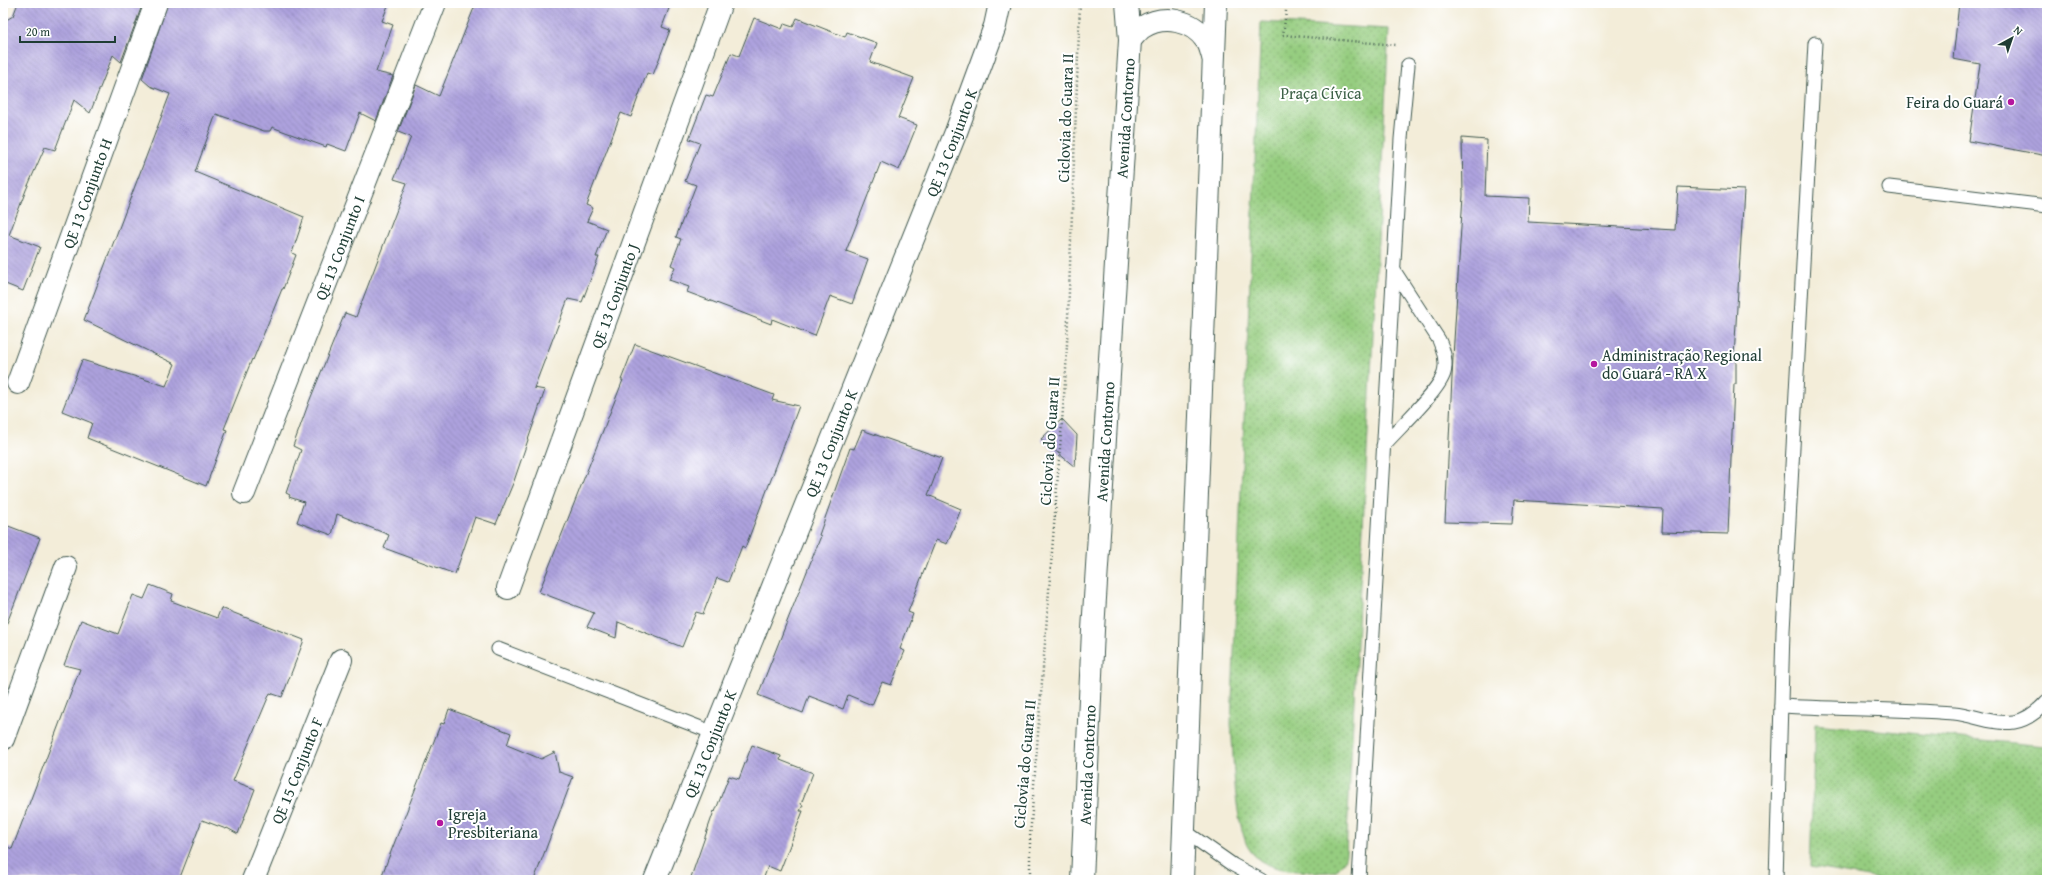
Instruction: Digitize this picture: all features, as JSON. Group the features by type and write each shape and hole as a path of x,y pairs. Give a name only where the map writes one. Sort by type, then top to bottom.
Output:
{"street":[{"name":"QE 13 Conjunto H","path":"18,383 156,3"},
{"name":"QE 13 Conjunto I","path":"244,493 435,3"},
{"name":"QE 13 Conjunto J","path":"508,588 721,3"},
{"name":"QE 13 Conjunto K","path":"655,880 956,132 995,26 1000,3"},
{"name":"Avenida Contorno","path":"1082,880 1093,630 1130,40 1127,3"},
{"path":"1182,880 1216,3"},
{"path":"1130,40 1142,27 1159,20 1177,20 1194,27 1207,40 1213,57"},
{"path":"3,739 66,567"},
{"name":"QE 15 Conjunto F","path":"253,880 341,660"}],"lane":[{"path":"1776,880 1783,631 1815,43"},
{"path":"1359,880 1402,119 1408,65"},
{"path":"1889,187 2047,206"},
{"path":"1383,446 1437,386 1444,374 1445,361 1444,350 1439,340 1393,269"},
{"path":"498,649 714,733"},
{"path":"1781,706 1956,713 1994,722 2008,722 2029,717 2047,701"},
{"path":"1183,830 1233,865 1261,880"}],"path":[{"name":"Ciclovia do Guara II","path":"1030,880 1030,837 1066,370 1080,3"},
{"path":"1287,3 1284,35 1403,45"}],"green space":[{"name":"Praça Cívica","path":"1261,22 1389,29 1346,854 1342,865 1331,872 1280,869 1257,858 1250,851 1247,845 1236,799 1231,723"},
{"path":"1815,724 2045,746 2047,739 2047,880 1885,880 1810,867"}],"building":[{"path":"18,3 143,3 121,62 113,55 90,113 74,100 55,150 45,147 26,190 9,235 40,247 23,291 3,283 3,22 13,16"},
{"path":"168,3 389,3 382,21 393,25 376,72 393,76 376,121 360,113 346,151 327,144 326,147 272,127 270,131 264,131 216,114 195,172 304,217 292,253 296,255 224,429 227,430 206,486 87,438 92,423 62,411 82,360 166,386 175,364 84,320 170,94 150,86 142,79"},
{"path":"476,3 671,3 662,27 670,30 653,75 647,73 631,117 621,113 586,205 593,208 587,221 607,229 596,257 599,257 582,302 568,299 534,388 545,390 514,481 496,524 475,517 455,574 384,548 389,535 337,514 332,535 297,522 304,502 289,497 290,495 286,493 301,450 293,446 309,402 345,313 356,317 407,183 394,179 411,137 398,132 416,85 439,96"},
{"name":"Feira do Guará","path":"1959,3 2047,3 2047,156 1969,141 1980,64 1953,59"},
{"path":"754,18 782,29 784,24 793,27 797,18 845,37 847,32 877,43 870,62 914,78 898,118 917,125 899,170 881,162 846,251 868,259 852,304 830,296 815,336 772,319 771,324 687,292 689,287 669,280 675,267 671,265 681,239 676,237 696,185 685,181 700,143 689,139 706,95 713,97 731,53 739,56"},
{"name":"Administração Regional do Guará - RA X","path":"1462,138 1487,140 1485,196 1529,198 1528,222 1675,230 1678,187 1744,190 1734,357 1736,357 1736,384 1734,384 1728,534 1662,532 1663,509 1514,500 1512,524 1445,522 1463,195"},
{"path":"635,344 774,395 772,400 799,406 745,548 742,546 728,582 717,578 703,614 696,612 682,647 618,622 616,638 587,627 594,613 539,592 623,380 621,380"},
{"path":"1062,419 1077,435 1075,467 1041,439"},
{"path":"862,430 942,458 928,495 961,509 947,544 936,540 908,612 913,614 900,649 905,651 891,685 882,682 872,705 848,695 843,709 809,696 803,713 758,695 821,536 819,535 850,448 854,449"},
{"path":"3,524 40,538 5,628 3,628"},
{"path":"150,585 173,594 171,601 217,618 221,608 304,640 282,697 270,693 233,781 255,789 238,834 227,828 226,829 202,820 179,880 3,880 3,845 12,849 80,669 64,665 81,620 118,634 133,595 144,599"},
{"name":"Igreja Presbiteriana","path":"449,709 511,733 507,745 541,759 555,752 559,772 573,777 534,880 380,880 441,723 444,724"},
{"path":"752,745 781,756 780,760 813,773 801,804 803,805 800,811 803,811 780,871 768,866 763,880 690,880 714,811 715,812 729,776 739,779"}],"place":[{"name":"Feira do Guará","path":"2011,102"},
{"name":"Administração Regional do Guará - RA X","path":"1594,364"},
{"name":"Igreja Presbiteriana","path":"440,823"}]}
